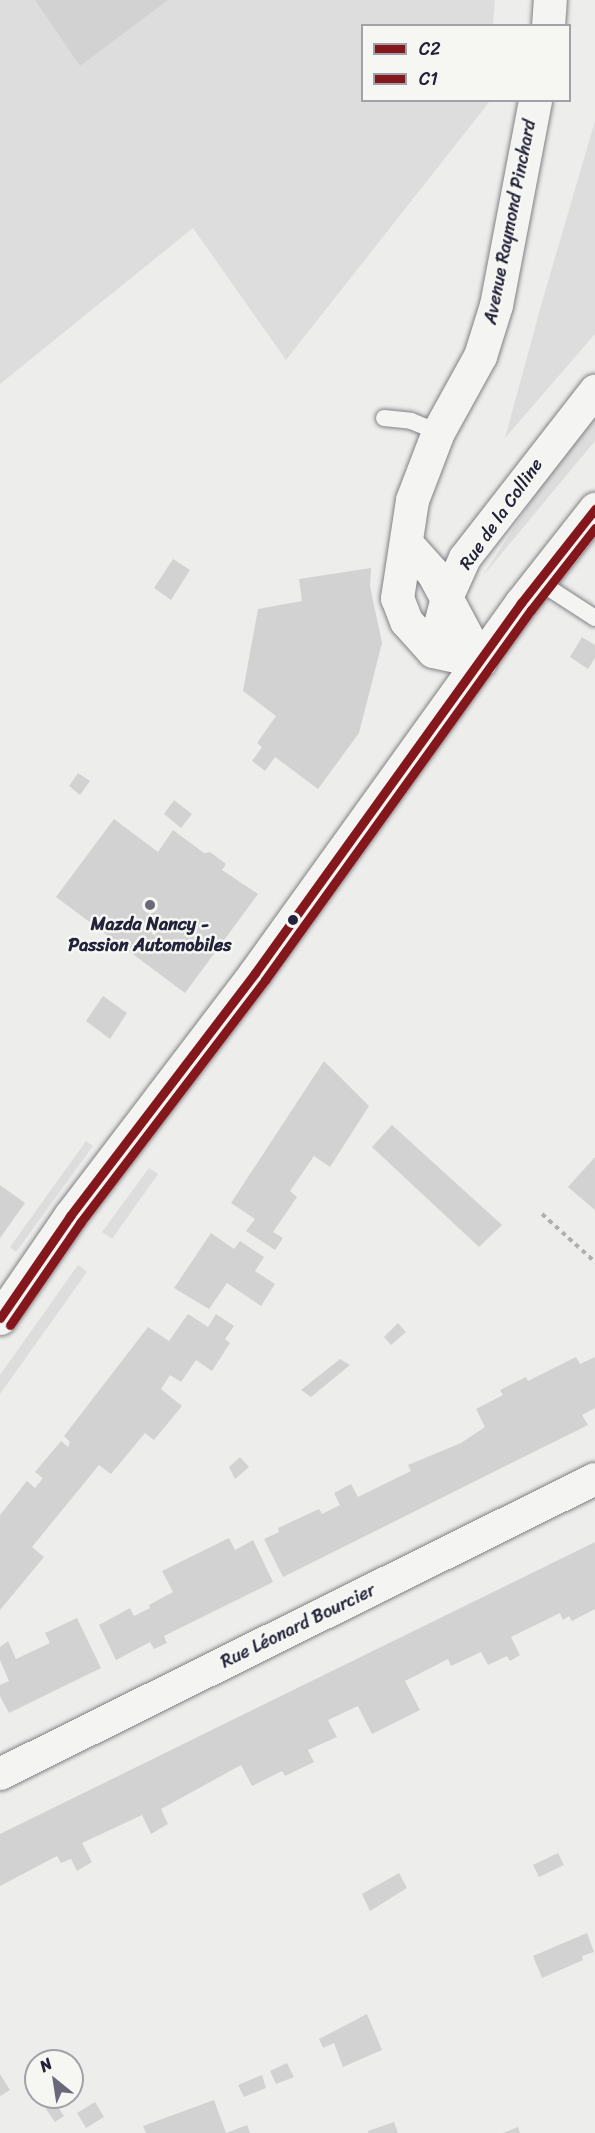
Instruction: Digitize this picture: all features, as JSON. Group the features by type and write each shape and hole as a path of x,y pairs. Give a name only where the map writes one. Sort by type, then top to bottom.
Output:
{"main road":[{"path":"548,24 550,0"},
{"name":"Avenue Raymond Pinchard","path":"433,651 406,621 397,598 412,500 438,432 480,356 488,332 535,102"},
{"path":"0,1318 70,1216 255,973 538,580 595,509"},
{"path":"406,543 433,573 480,661"},
{"path":"433,651 480,661"}],"street":[{"name":"Rue de la Colline","path":"433,651 447,598 465,558 595,391"},
{"name":"Rue Léonard Bourcier","path":"0,1774 595,1479"}],"lane":[{"path":"384,418 411,421 438,432"},
{"path":"538,580 595,618"}],"path":[{"path":"542,1214 595,1262"}],"shaded area":[{"path":"0,0 495,0 493,24 361,24 361,102 489,102 286,360 193,228 0,384"},
{"path":"595,121 595,334 505,438 542,302"},
{"path":"595,418 595,441 482,577 539,489"},
{"path":"86,1141 93,1146 16,1252 10,1247"},
{"path":"149,1168 158,1174 112,1239 102,1232"},
{"path":"78,1265 87,1272 0,1394 0,1375"}],"building":[{"path":"35,0 168,0 80,66"},
{"path":"173,559 190,570 171,600 154,588"},
{"path":"371,568 370,586 382,643 359,733 318,789 275,757 265,771 252,761 262,747 257,743 276,716 243,691 258,609 302,601 299,579"},
{"path":"582,637 595,645 595,658 588,669 570,657"},
{"path":"78,773 90,781 80,795 69,786"},
{"path":"174,800 192,814 181,828 164,814"},
{"name":"Mazda Nancy - Passion Automobiles","path":"114,819 158,852 173,830 204,853 210,852 226,864 222,870 258,894 185,993 56,897"},
{"path":"103,996 127,1013 110,1039 86,1021"},
{"path":"324,1061 369,1106 330,1167 314,1156 290,1191 297,1197 273,1232 283,1238 275,1250 246,1231 255,1219 231,1203"},
{"path":"392,1125 502,1225 479,1247 372,1147"},
{"path":"595,1157 595,1210 568,1187"},
{"path":"0,1185 25,1203 0,1238"},
{"path":"211,1233 234,1249 240,1241 264,1257 255,1271 275,1284 261,1306 227,1283 209,1309 174,1288"},
{"path":"188,1314 208,1327 216,1314 234,1326 225,1339 230,1343 212,1371 196,1360 181,1382 170,1375 161,1389 182,1406 154,1440 145,1433 111,1474 99,1465 32,1547 44,1557 0,1610 0,1515 27,1481 35,1488 43,1478 35,1472 61,1441 68,1447 70,1442 64,1436 148,1327 169,1341"},
{"path":"398,1323 406,1332 391,1345 384,1337"},
{"path":"576,1357 580,1364 595,1357 595,1408 582,1415 588,1425 283,1577 264,1539 279,1532 278,1528 319,1509 322,1514 340,1505 334,1493 351,1484 358,1497 411,1471 408,1465 461,1443 485,1427 476,1409 503,1395 500,1390 526,1377 528,1381"},
{"path":"340,1359 350,1365 311,1397 301,1390"},
{"path":"240,1457 249,1467 235,1479 229,1467"},
{"path":"229,1538 235,1550 253,1540 273,1582 164,1636 167,1643 154,1649 150,1642 116,1660 99,1625 130,1608 134,1616 150,1608 149,1605 173,1592 162,1571"},
{"path":"595,1542 595,1609 572,1621 569,1616 563,1620 560,1613 511,1637 520,1655 510,1661 507,1656 488,1665 481,1652 451,1666 448,1659 405,1681 420,1710 372,1734 358,1706 328,1720 337,1737 308,1750 314,1762 285,1776 282,1771 252,1786 241,1765 161,1809 168,1824 151,1834 142,1815 82,1843 92,1862 77,1871 71,1859 61,1863 57,1856 0,1886 0,1834"},
{"path":"77,1618 101,1668 9,1713 0,1696 0,1685 9,1681 0,1660 0,1647 8,1641 16,1659 50,1643 45,1633"},
{"path":"558,1853 564,1865 539,1877 533,1865"},
{"path":"399,1873 407,1888 370,1911 362,1894"},
{"path":"587,1933 594,1952 582,1956 583,1960 542,1978 533,1956"},
{"path":"367,2014 382,2050 343,2067 334,2043 323,2048 319,2039"},
{"path":"287,2063 294,2077 276,2084 270,2071"},
{"path":"0,2074 10,2090 0,2096"},
{"path":"262,2075 266,2088 244,2097 238,2085"},
{"path":"214,2100 226,2133 146,2133 143,2126"},
{"path":"95,2102 104,2117 86,2128 77,2113"},
{"path":"46,2109 59,2109 64,2116 55,2122"},
{"path":"394,2122 398,2133 368,2133 368,2131"},
{"path":"247,2125 250,2133 226,2133"},
{"path":"518,2127 520,2133 503,2133"}],"transit line":[{"name":"C2","path":"0,1318 70,1216 255,973 521,603 595,509"},
{"name":"C1","path":"10,1325 80,1223 265,980 531,610 595,528"}],"place":[{"name":"Mazda Nancy - Passion Automobiles","path":"150,905"}]}
